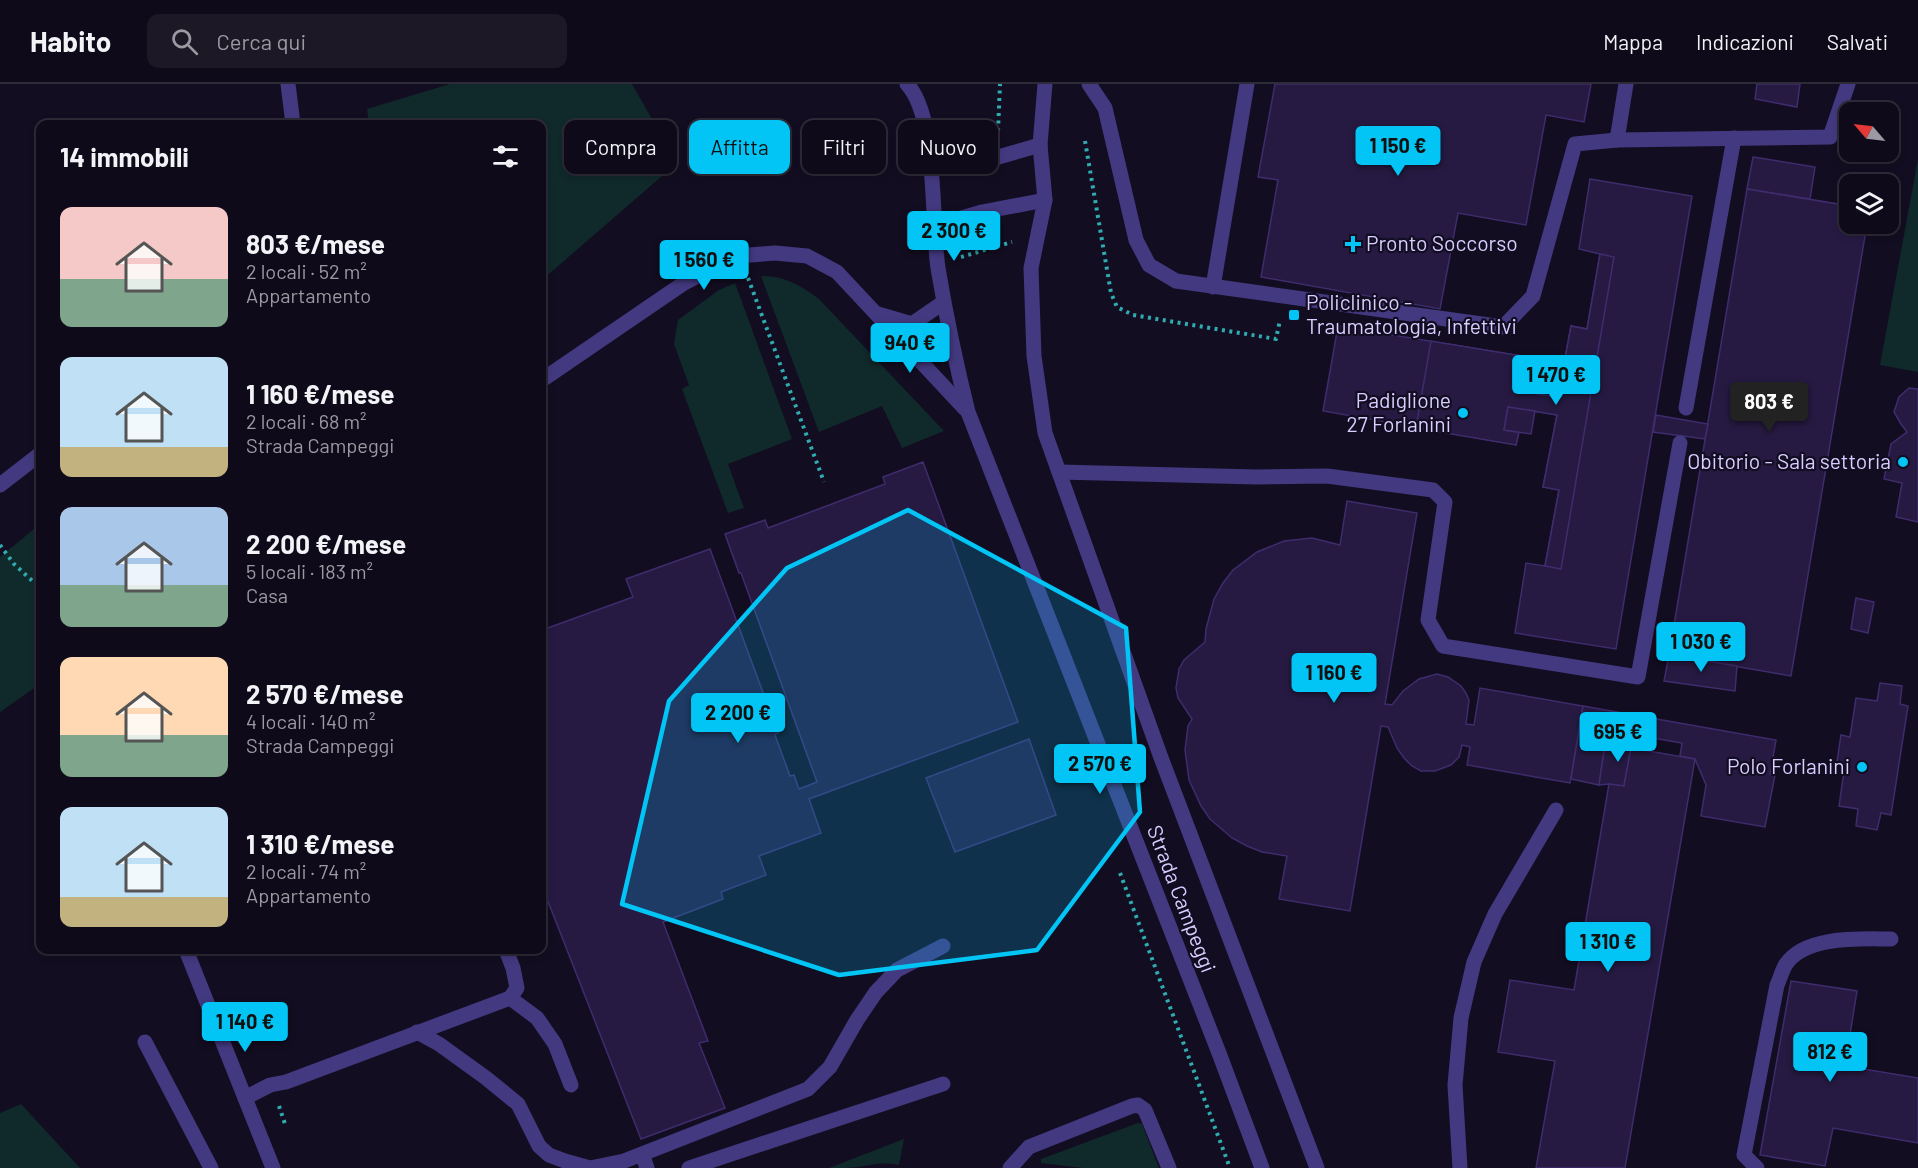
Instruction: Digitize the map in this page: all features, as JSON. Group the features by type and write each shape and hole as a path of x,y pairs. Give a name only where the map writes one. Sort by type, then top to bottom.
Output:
{"street":[{"path":"288,84 292,120"},
{"name":"Strada Campeggi","path":"907,84 912,89 923,120"},
{"path":"1045,84 1040,144 1045,200 1031,268 1034,356 1045,433 1164,766 1317,1168"},
{"path":"1089,84 1105,108 1137,240 1149,265 1176,281 1503,327 1533,296 1575,144 1617,140 1830,137 1848,84"},
{"path":"1213,287 1247,84"},
{"path":"1617,140 1626,84"},
{"path":"1686,408 1734,138"},
{"path":"998,157 1040,144"},
{"name":"Strada Campeggi","path":"932,174 938,264 950,339 968,412 1262,1168"},
{"path":"934,226 982,212 1045,200"},
{"name":"Strada Campeggi","path":"546,377 684,283 737,256 775,253 807,256 837,272 968,412"},
{"path":"876,314 912,324 944,302"},
{"path":"1059,472 1257,477 1327,476 1434,490 1445,502 1428,620 1443,646 1638,677 1680,443"},
{"path":"0,485 36,457"},
{"path":"1460,1168 1455,1085 1461,1018 1474,962 1495,914 1556,810"},
{"path":"1757,1168 1744,1155 1777,985 1787,963 1805,948 1813,946 1840,940 1891,939"},
{"path":"417,1032 439,1044 519,1104 539,1146 549,1155 590,1168 624,1161 645,1161 808,1089 830,1067 876,992 897,970 943,946"},
{"path":"188,954 273,1168"},
{"path":"245,1098 270,1085 286,1082 510,998 517,988 508,954"},
{"path":"510,998 537,1018 555,1044 571,1085"},
{"path":"145,1042 211,1168"},
{"path":"689,1168 943,1084"},
{"path":"1010,1168 1029,1146 1132,1106 1138,1106 1145,1110 1169,1168"}],"path":[{"path":"998,133 1000,84"},
{"path":"938,264 1038,235"},
{"path":"747,273 824,482"},
{"path":"0,545 14,564 36,584"},
{"path":"1118,869 1230,1168"}],"highlighted area":[{"path":"908,510 1126,628 1140,812 1037,950 839,975 622,904 669,701 787,568"}],"green space":[{"path":"450,84 632,84 653,120 564,120 564,174 664,174 546,277 546,120 368,120 367,109"},
{"path":"1918,159 1918,372 1880,365"},
{"path":"761,276 777,277 792,282 819,299 944,431 902,448 882,406 819,432"},
{"path":"735,283 792,439 728,464 744,508 728,513 682,389 689,385 674,344 678,320 719,290"},
{"path":"36,527 36,687 0,712 0,557"},
{"path":"21,1104 80,1168 0,1168 0,1113"},
{"path":"1138,1123 1142,1124 1159,1168 1083,1168 1041,1163 1041,1159"},
{"path":"904,1139 899,1165 875,1164 829,1168"}],"building":[{"path":"1275,84 1591,84 1584,122 1546,115 1526,225 1458,213 1440,309 1261,277 1278,180 1258,177"},
{"path":"1757,84 1800,84 1797,107 1755,99"},
{"path":"1753,157 1815,167 1810,199 1747,189"},
{"path":"1590,179 1692,196 1616,649 1515,633 1526,563 1545,566 1559,490 1543,487 1557,415 1508,407 1504,430 1519,432 1516,445 1323,411 1338,326 1528,357 1526,370 1540,373 1537,394 1558,397 1571,326 1587,329 1600,254 1579,249"},
{"path":"1747,189 1839,204 1839,234 1865,234 1791,676 1669,655"},
{"name":"Padiglione 27 Forlanini","path":"1600,254 1614,257 1561,569 1545,566 1559,490 1543,487 1557,415 1508,407 1504,430 1519,432 1516,445 1416,428 1431,341 1528,357 1526,370 1540,373 1537,394 1558,397 1571,326 1587,329"},
{"name":"Obitorio - Sala settoria","path":"1909,388 1918,389 1918,522 1896,517 1902,483 1884,479 1891,444 1907,432 1894,412 1899,397"},
{"path":"1508,407 1535,411 1531,434 1504,430"},
{"path":"1656,415 1708,424 1705,439 1653,432"},
{"path":"923,462 1018,722 809,799 821,833 759,856 766,875 721,892 723,899 663,922 708,1041 699,1043 725,1108 641,1139 546,896 546,629 633,597 626,579 710,549 778,733 775,735 790,776 794,775 799,789 817,782 725,534 765,520 768,528 885,484 883,477"},
{"path":"1347,501 1417,513 1385,704 1392,705 1403,691 1419,679 1437,674 1448,677 1461,686 1466,693 1469,700 1466,724 1474,725 1480,688 1583,706 1570,783 1467,765 1470,747 1462,745 1459,757 1451,765 1435,771 1421,771 1404,758 1388,727 1381,726 1350,911 1279,899 1287,856 1262,852 1247,846 1232,838 1210,819 1189,780 1185,750 1188,726 1192,719 1178,698 1176,688 1179,669 1184,660 1205,642 1214,599 1233,570 1257,552 1284,541 1312,538 1340,545"},
{"path":"1856,598 1874,602 1868,633 1851,629"},
{"path":"1669,655 1737,666 1735,691 1664,681"},
{"path":"1880,683 1902,686 1900,704 1908,706 1891,815 1881,813 1877,830 1856,826 1858,809 1839,806 1845,764 1837,762 1841,735 1850,737 1856,698 1877,701"},
{"path":"1583,706 1776,740 1770,774 1775,775 1765,827 1701,816 1706,785 1695,759 1680,756 1682,743 1647,737 1604,751 1599,785 1571,779"},
{"path":"1647,737 1645,750 1631,748 1624,786 1599,785 1604,751"},
{"path":"1029,739 1056,815 955,852 926,778"},
{"path":"1631,748 1695,759 1625,1168 1536,1168 1555,1061 1498,1052 1510,980 1574,990 1609,784 1624,786"},
{"path":"1791,981 1857,991 1845,1066 1918,1078 1918,1143 1833,1128 1825,1166 1760,1155"}],"place":[{"name":"Pronto Soccorso","path":"1353,244"},
{"name":"Policlinico - Traumatologia, Infettivi","path":"1294,315"},
{"name":"Padiglione 27 Forlanini","path":"1463,413"},
{"name":"Obitorio - Sala settoria","path":"1903,462"},
{"name":"Polo Forlanini","path":"1862,767"}]}
